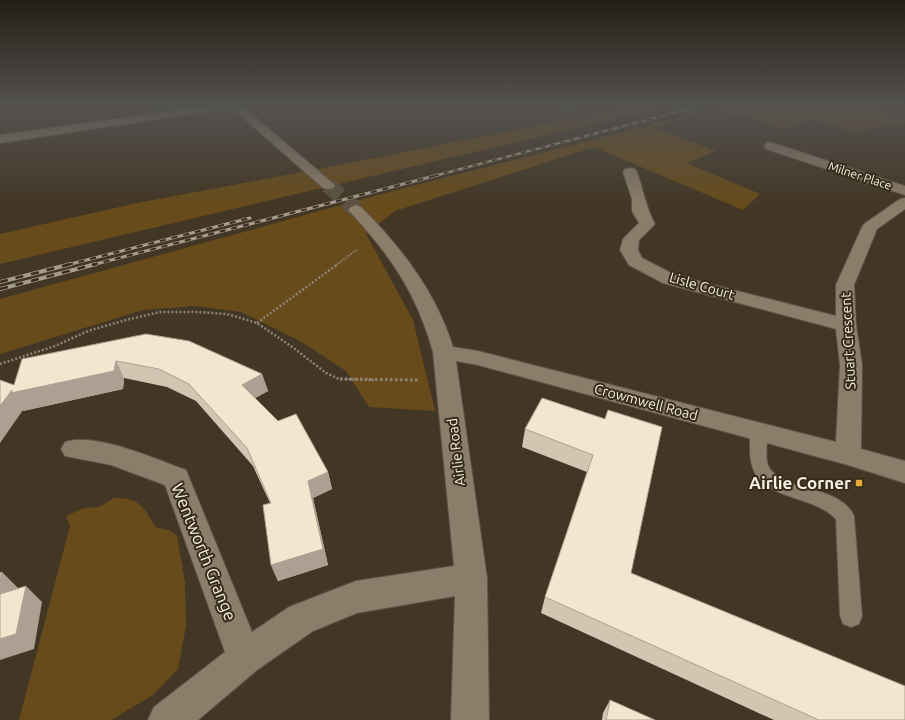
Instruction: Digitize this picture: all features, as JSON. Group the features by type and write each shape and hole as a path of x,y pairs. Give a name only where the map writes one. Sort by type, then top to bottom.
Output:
{"street":[{"path":"275,140 328,185"},
{"name":"Milner Place","path":"770,146 905,191"},
{"name":"Lisle Court","path":"630,172 639,199 640,211 647,224 631,239 629,250 635,261 669,279 846,325"},
{"name":"Stuart Crescent","path":"848,455 851,364 846,325 845,285 870,227 905,202"},
{"name":"Airlie Road","path":"356,210 380,234 417,287 434,321 446,365 471,578 470,720"},
{"name":"Crowmwell Road","path":"446,365 478,358 848,455 905,472"},
{"name":"Wentworth Grange","path":"74,449 113,455 176,478 244,658"},
{"path":"168,720 244,658 301,620 356,597 471,578"}],"lane":[{"path":"758,431 760,466 766,476 777,484 836,507 841,510 845,516 851,616"}],"path":[{"path":"257,323 380,234"},
{"path":"0,364 55,346 88,331 126,320 160,312 198,312 227,314 257,323 295,349 326,373 339,379 408,381 446,365"}],"shaded area":[{"path":"466,140 527,140 0,264 0,234 137,203"},
{"path":"595,140 685,140 716,151 687,163 760,194 743,210 594,147 395,211 366,234 413,320 435,411 369,407 346,371 300,341 241,312 196,306 143,310 0,354 0,299 381,194"},
{"path":"114,498 135,501 144,509 155,527 171,531 177,536 185,582 186,626 178,669 153,695 111,720 19,720 70,526 66,516 84,508 99,507"}],"building":[{"path":"146,334 189,341 262,374 242,385 278,421 296,414 328,472 308,481 323,549 271,565 263,505 271,503 247,448 189,384 159,369 116,361 114,371 11,393 12,390 0,406 0,380 14,385 22,359"},
{"path":"542,398 605,419 608,410 662,427 631,573 905,686 905,720 819,720 545,597 593,455 525,429"},
{"path":"26,586 16,634 0,639 0,594"},
{"path":"610,700 655,720 606,720"}],"tunnel":[{"path":"328,185 356,210"}],"railway":[{"path":"434,176 572,140"},
{"path":"92,265 438,175"},
{"path":"67,265 250,218"},
{"path":"0,282 71,264"},
{"path":"0,289 96,264"}],"place":[{"name":"Airlie Corner","path":"859,483"}]}
